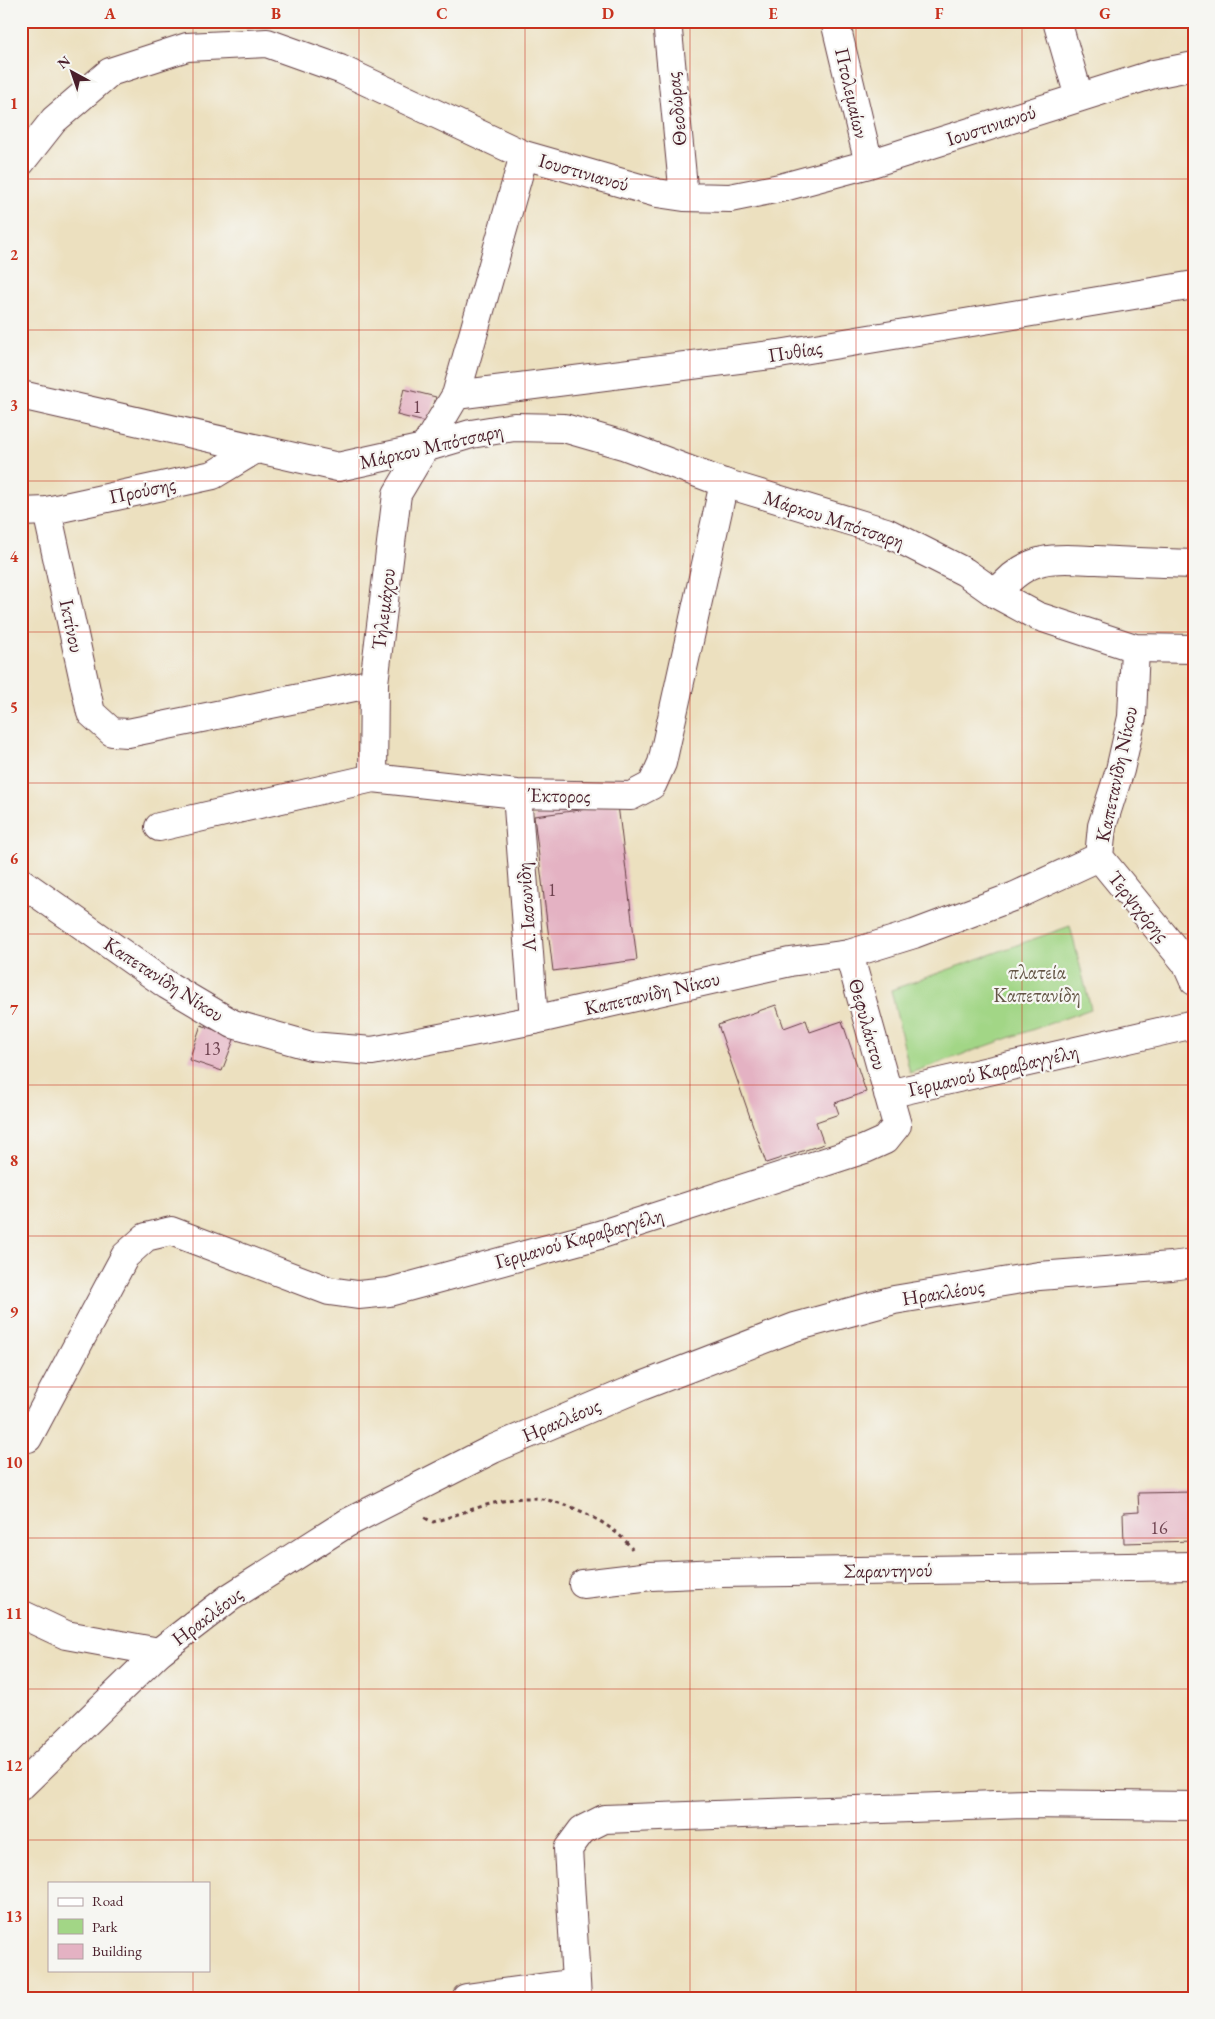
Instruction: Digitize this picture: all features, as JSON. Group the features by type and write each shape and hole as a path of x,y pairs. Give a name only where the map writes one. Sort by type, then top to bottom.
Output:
{"street":[{"name":"Θεοδώρας","path":"667,21 684,197"},
{"name":"Πτολεμαίων","path":"835,21 869,164"},
{"path":"1057,21 1079,96"},
{"name":"Ιουστινιανού","path":"21,162 54,120 110,72 188,47 266,43 340,69 524,155 657,193 684,197 730,198 780,188 869,164 1079,96 1154,74 1194,66"},
{"path":"424,448 456,396 524,155"},
{"name":"Πυθίας","path":"456,396 779,354 1194,285"},
{"name":"Μάρκου Μπότσαρη","path":"21,395 338,467 424,448 471,434 514,427 564,428 623,445 724,483 886,532 965,572 996,594 1037,616 1135,648 1194,649"},
{"name":"Τηλεμάχου","path":"373,778 374,683 398,494 424,448"},
{"name":"Προύσης","path":"34,511 212,475 256,449"},
{"name":"Έκτορος","path":"159,827 373,778 517,794 631,796 652,785 662,763 724,483"},
{"name":"Ικτίνου","path":"34,511 91,712 112,732 128,733 374,683"},
{"path":"996,594 1015,575 1030,566 1044,561 1070,559 1194,564"},
{"name":"Καπετανίδη Νίκου","path":"21,882 167,985 233,1024 311,1046 372,1051 534,1020 790,962 849,954 914,934 1015,896 1099,857 1102,826 1120,770 1132,717 1135,648"},
{"name":"Λ. Ιασωνίδη","path":"517,794 534,1020"},
{"name":"Τερψιχόρης","path":"1099,857 1191,968"},
{"name":"Θεφυλάκτου","path":"849,954 888,1094"},
{"name":"Γερμανού Καραβαγγέλη","path":"28,1438 125,1256 146,1238 171,1231 330,1291 358,1295 389,1292 599,1235 865,1149 885,1140 897,1125 888,1094 1194,1024"},
{"name":"Ηρακλέους","path":"21,1786 158,1652 236,1593 347,1523 493,1448 642,1386 795,1326 894,1300 1039,1276 1194,1263"},
{"name":"Σαραντηνού","path":"583,1584 651,1576 720,1573 1194,1566"},
{"path":"21,1614 66,1635 158,1652"},
{"path":"466,1998 577,1991 568,1849 582,1830 604,1819 1025,1804 1194,1806"}],"path":[{"path":"387,1502 434,1522 499,1502 528,1498 554,1503 594,1516 624,1538 651,1576"}],"green space":[{"name":"πλατεία Καπετανίδη","path":"1070,926 1091,1009 910,1073 891,990"}],"building":[{"path":"404,389 436,397 429,423 397,415"},
{"path":"618,805 637,960 553,971 534,816"},
{"path":"776,1005 784,1028 806,1020 810,1032 842,1021 866,1092 835,1103 839,1114 816,1122 824,1144 766,1163 718,1025"},
{"path":"201,1025 235,1037 222,1071 189,1060"},
{"path":"1194,1492 1194,1541 1124,1543 1123,1513 1139,1512 1138,1493"}]}
